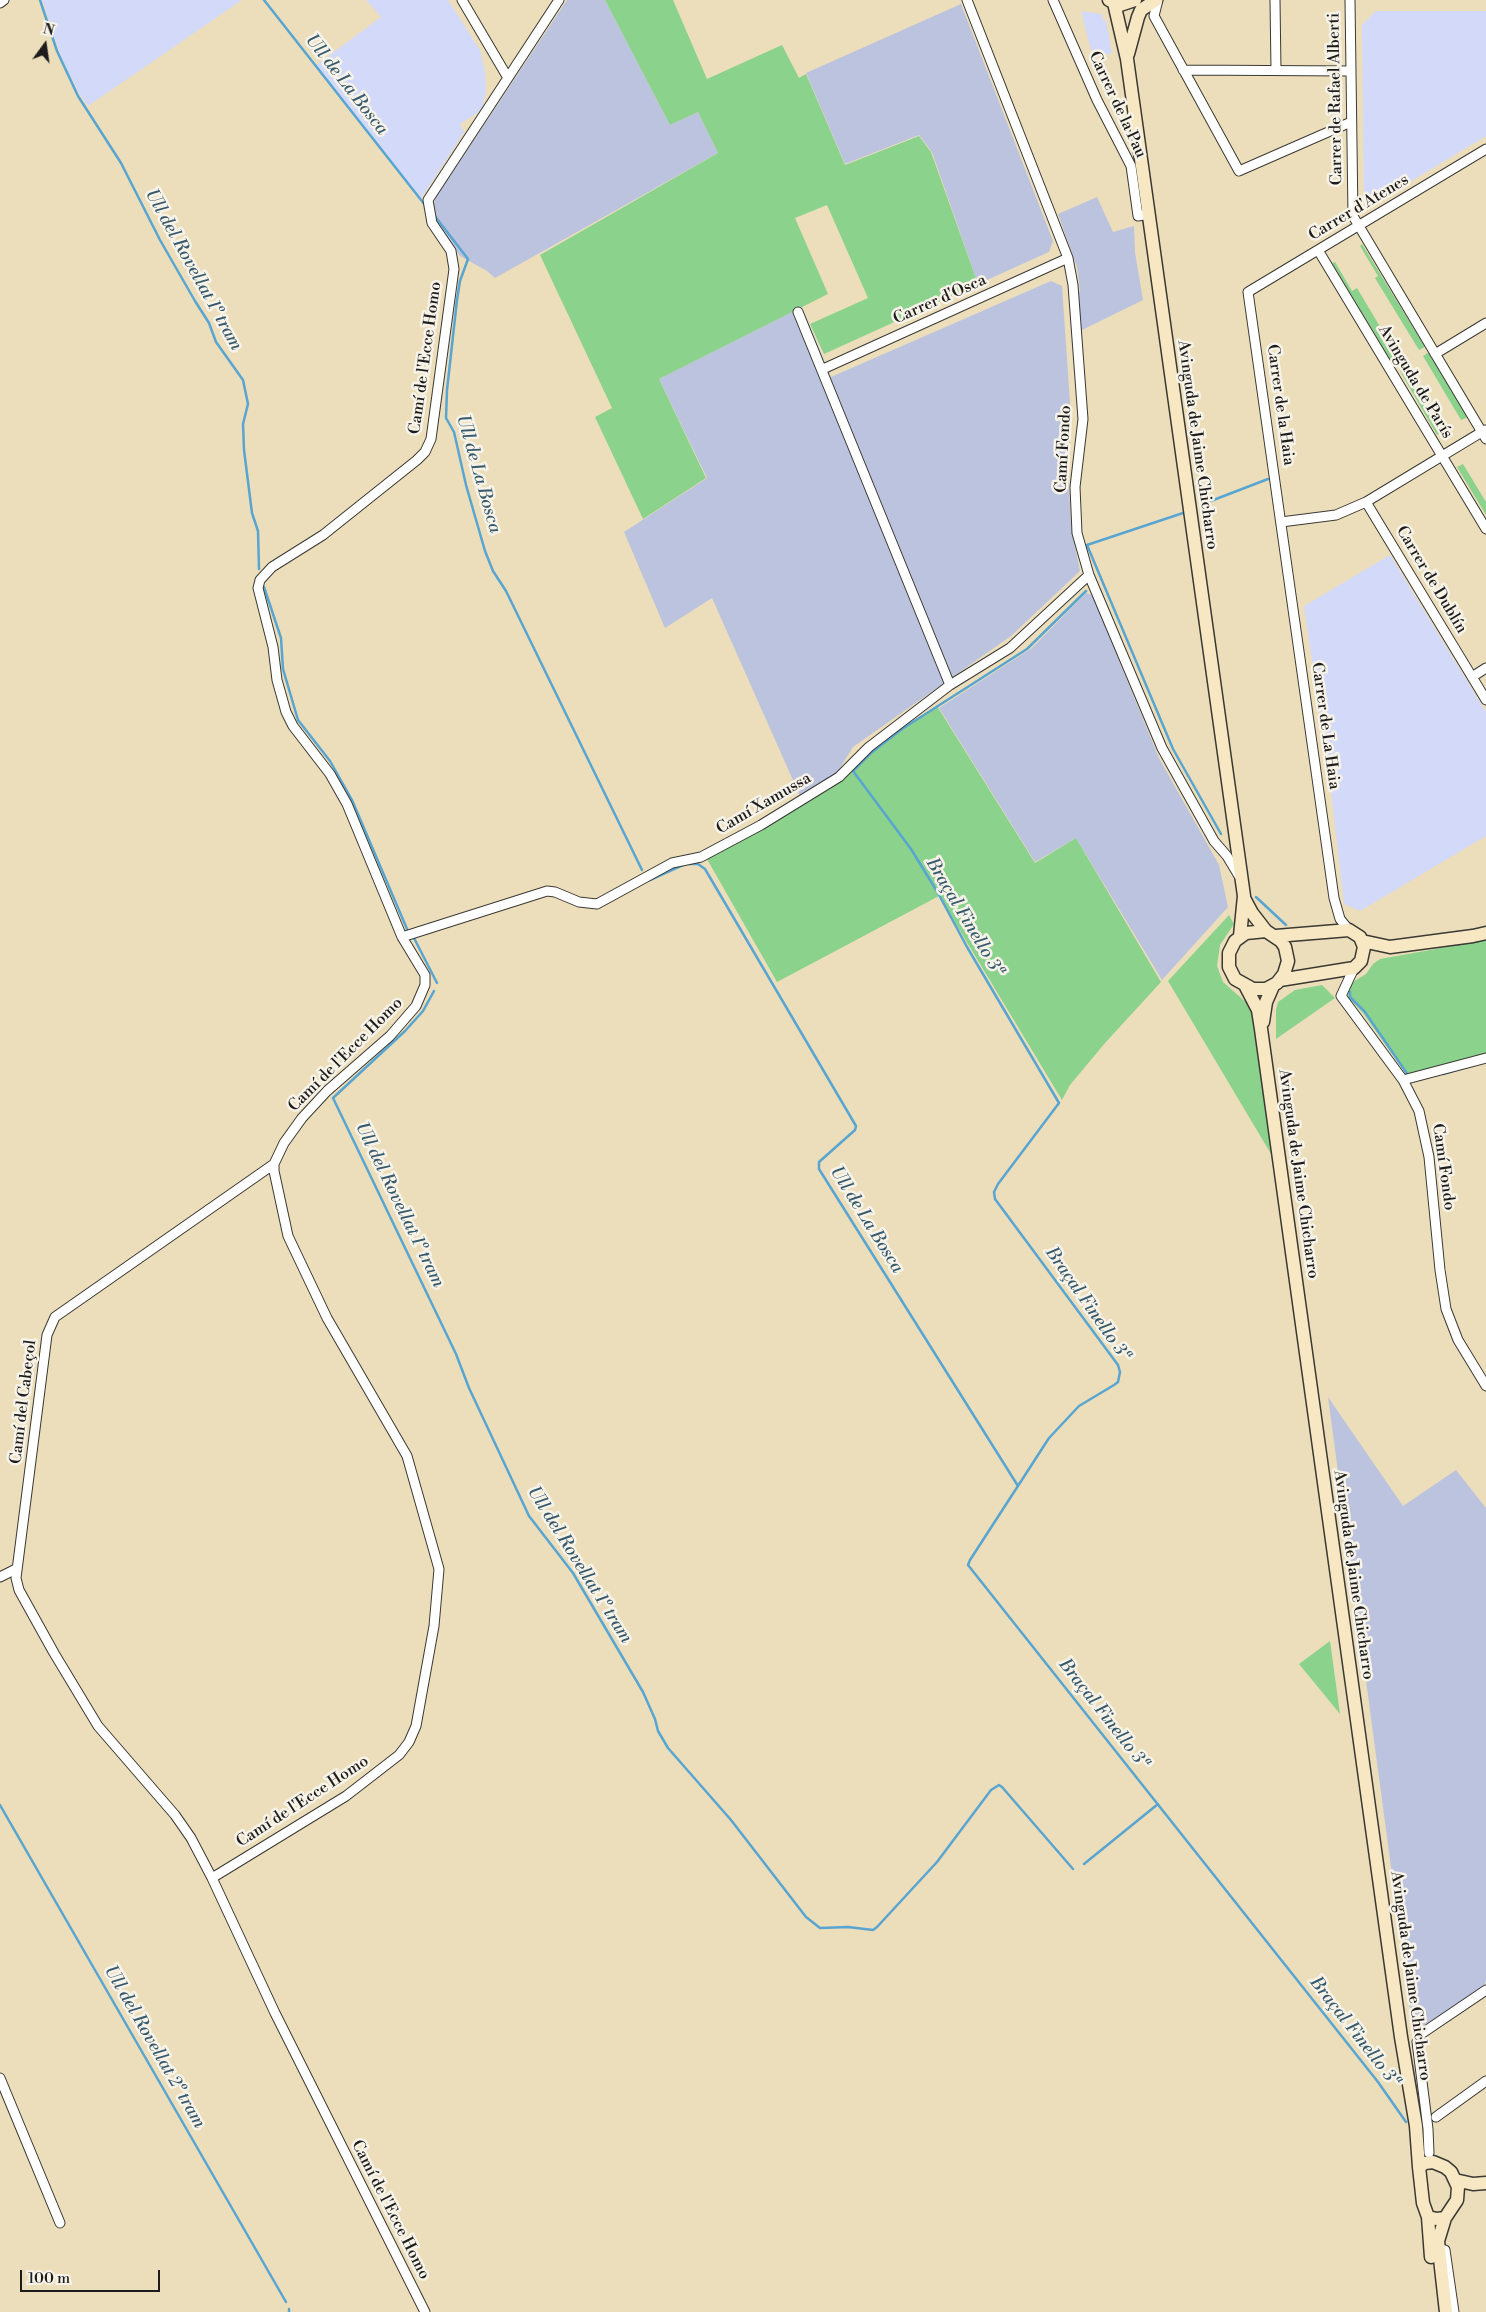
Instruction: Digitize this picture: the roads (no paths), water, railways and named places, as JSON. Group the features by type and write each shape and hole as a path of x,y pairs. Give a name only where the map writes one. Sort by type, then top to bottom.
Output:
{"street":[{"path":"0,3 4,0"},
{"path":"462,0 508,78"},
{"name":"Camí de l'Ecce Homo","path":"425,2312 275,2013 212,1878 346,1796 399,1755 409,1742 416,1726 435,1616 439,1569 407,1456 326,1318 288,1236 274,1171 274,1164 284,1143 302,1118 327,1091 390,1036 416,1006 425,985 424,975 402,937 347,804 330,774 293,726 286,712 277,680 273,647 258,588 260,580 272,567 323,535 417,460 431,439 454,269 451,250 432,223 428,200 559,0"},
{"name":"Camí Fondo","path":"967,0 1068,258 1073,286 1083,418 1075,487 1077,533 1089,575 1162,748 1214,841 1227,856 1242,881"},
{"name":"Carrer de la Pau","path":"1053,0 1097,100 1131,166 1138,216 1148,214"},
{"path":"1112,2 1125,4 1135,0"},
{"name":"Avinguda de Jaime Chicharro","path":"1127,59 1135,0"},
{"path":"1157,0 1154,16 1239,171 1351,122"},
{"name":"Avinguda de Jaime Chicharro","path":"1127,59 1141,10 1157,0"},
{"path":"1276,0 1276,70"},
{"name":"Carrer de Rafael Alberti","path":"1350,0 1353,216 1358,226"},
{"name":"Avinguda de Jaime Chicharro","path":"1112,2 1127,59 1244,896"},
{"path":"1184,70 1351,71"},
{"name":"Carrer d'Atenes","path":"1248,292 1486,149"},
{"name":"Avinguda de París","path":"1358,226 1485,433"},
{"name":"Avinguda de París","path":"1318,250 1486,529"},
{"name":"Carrer d'Osca","path":"823,369 1068,258"},
{"name":"Carrer de la Haia","path":"1248,292 1281,522"},
{"path":"798,312 823,369 950,684"},
{"path":"1435,354 1486,323"},
{"path":"1281,522 1336,515 1366,502 1442,456 1485,433"},
{"name":"Carrer de Dublín","path":"1366,502 1486,700"},
{"name":"Carrer de La Haia","path":"1281,522 1334,898 1340,919 1349,930"},
{"name":"Camí Xamussa","path":"402,937 547,891 555,892 579,902 596,904 672,864 701,857 761,825 839,777 869,747 950,684 1010,648 1089,575"},
{"path":"1472,677 1486,668"},
{"path":"1244,896 1252,914 1285,947 1288,961 1284,974 1276,983 1266,1002 1262,1029"},
{"path":"1240,936 1244,896"},
{"path":"1358,964 1364,954 1362,941 1357,934 1349,930 1271,934 1252,931 1240,936 1231,947 1228,960 1235,979 1246,987 1260,990 1276,983 1358,964 1390,947 1486,933"},
{"path":"1362,941 1390,947"},
{"name":"Camí Fondo","path":"1358,964 1341,996 1403,1080 1419,1111 1429,1157 1440,1270 1446,1309 1458,1340 1486,1386"},
{"path":"1246,987 1258,1010 1262,1029"},
{"name":"Avinguda de Jaime Chicharro","path":"1262,1029 1403,2048 1422,2128 1431,2157"},
{"path":"1403,1080 1486,1058"},
{"name":"Camí del Cabeçol","path":"212,1878 191,1838 175,1815 98,1726 19,1590 16,1569 47,1335 55,1317 274,1164"},
{"path":"0,1577 16,1569"},
{"path":"1422,2128 1426,2113 1416,2042 1421,2034 1486,1990"},
{"path":"1403,2048 1418,2055"},
{"path":"0,2078 60,2223"},
{"path":"1422,2128 1486,2081"},
{"path":"1426,2113 1436,2117"},
{"name":"Avinguda de Jaime Chicharro","path":"1422,2128 1419,2167 1423,2203 1428,2217"},
{"path":"1419,2167 1431,2157 1445,2167 1455,2180 1458,2194 1454,2206 1444,2223 1438,2241 1438,2257 1446,2312"},
{"path":"1455,2180 1480,2184"},
{"path":"1458,2194 1480,2184"},
{"path":"1439,2312 1428,2217 1444,2223"},
{"path":"1444,2223 1454,2312"}],"waterway":[{"name":"Ull del Rovellat 1º tram","path":"40,0 57,51 78,96 121,163 160,240 209,323 216,342 243,380 248,404 243,424 244,450 252,513 258,531 259,569"},
{"name":"Ull de La Bosca","path":"264,0 425,205"},
{"name":"Ull de La Bosca","path":"434,215 468,259 460,281 457,300 447,390 446,418 454,432 466,485 485,551 493,571 506,591 642,870"},
{"path":"1203,504 1268,479"},
{"path":"1183,513 1087,545 1173,749 1221,834"},
{"name":"Ull del Rovellat 1º tram","path":"264,587 281,638 283,669 298,720 330,761 352,800 407,929"},
{"name":"Braçal Finello 3ª","path":"1086,591 1027,649 902,729 871,753 853,771 911,849 1059,1103 998,1184 994,1192 995,1199 1118,1365 1120,1372 1118,1382 1079,1406 1049,1438 968,1565 1378,2082 1406,2122"},
{"name":"Ull de La Bosca","path":"689,864 698,864 705,869 856,1126 855,1130 819,1162 819,1169 1018,1486"},
{"name":"Ull de La Bosca","path":"650,880 683,865"},
{"path":"1256,897 1286,925"},
{"name":"Ull del Rovellat 1º tram","path":"414,938 437,983"},
{"name":"Ull del Rovellat 1º tram","path":"434,991 423,1011 405,1031 333,1098 456,1354 469,1388 529,1516 573,1573 643,1692 655,1719 658,1731 668,1748 731,1820 806,1917 820,1928 848,1927 873,1930 877,1927 937,1862 991,1790 999,1785 1073,1869"},
{"path":"1350,992 1350,997 1365,1012 1408,1075"},
{"path":"1443,1074 1467,1067"},
{"name":"Ull del Rovellat 1º tram","path":"1084,1864 1158,1804"},
{"name":"Ull del Rovellat 2º tram","path":"0,1805 286,2302"}]}
